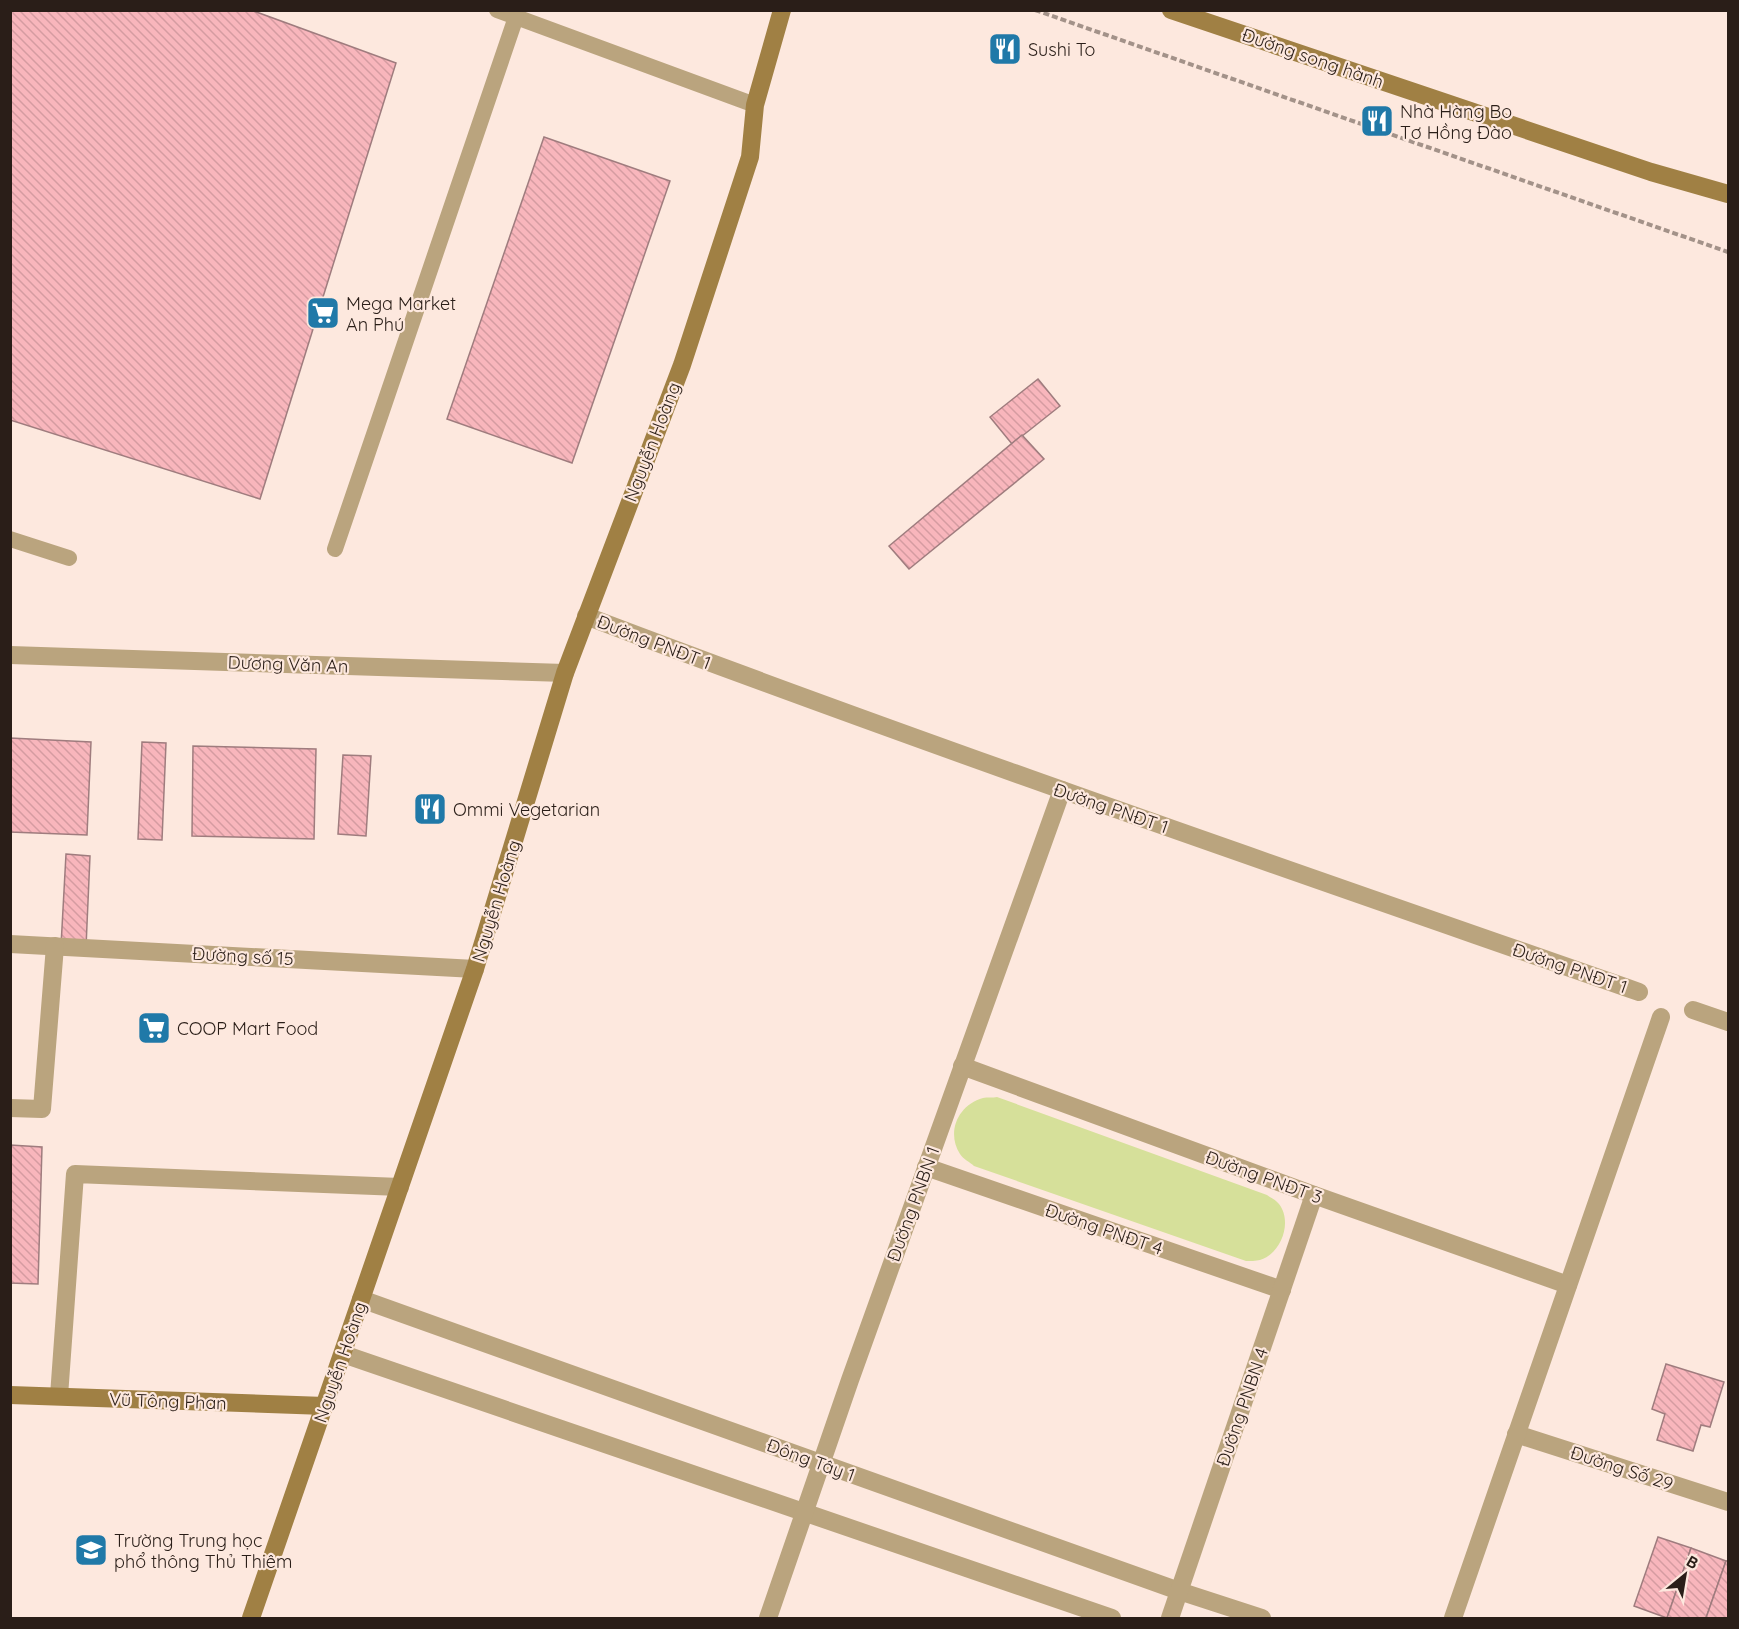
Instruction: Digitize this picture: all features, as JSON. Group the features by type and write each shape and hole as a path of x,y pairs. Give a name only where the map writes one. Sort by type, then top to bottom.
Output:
{"street":[{"name":"Nguyễn Hoàng","path":"250,1618 475,969 564,673 682,365 750,157 755,105 782,10"},
{"name":"Đường song hành","path":"1171,10 1651,172 1728,194"},
{"name":"Đường PNĐT 1","path":"586,616 739,674 1062,790 1639,992"},
{"name":"Dương Văn An","path":"10,655 564,673"},
{"name":"Đường PNBN 1","path":"768,1618 926,1167 1062,790"},
{"name":"Đường số 15","path":"10,944 475,969"},
{"path":"10,1108 42,1109 55,946"},
{"path":"1693,1010 1728,1022"},
{"path":"1453,1618 1660,1017"},
{"name":"Đường PNĐT 3","path":"962,1066 1568,1285"},
{"name":"Đường PNĐT 4","path":"926,1167 1282,1290"},
{"path":"59,1396 75,1174 400,1187"},
{"name":"Đường PNBN 4","path":"1170,1618 1314,1195"},
{"name":"Đông Tây 1","path":"361,1299 1179,1591 1262,1618"},
{"path":"343,1354 1112,1618"},
{"name":"Vũ Tông Phan","path":"10,1395 325,1406"},
{"name":"Đường Số 29","path":"1516,1434 1728,1502"}],"lane":[{"path":"497,10 755,105"},
{"path":"335,549 516,17"},
{"path":"10,539 69,558"}],"path":[{"path":"1035,10 1728,252"}],"green space":[{"path":"997,1097 1267,1195 1278,1203 1283,1211 1285,1228 1279,1244 1267,1257 1246,1261 974,1166 961,1156 956,1146 954,1137 957,1120 961,1113 974,1102 983,1098"}],"building":[{"path":"10,10 251,10 396,63 260,499 10,420"},
{"path":"544,137 670,181 572,463 447,419"},
{"path":"1038,379 1060,406 1012,444 990,417"},
{"path":"1022,435 1044,459 909,569 889,546"},
{"path":"10,738 91,742 87,835 10,832"},
{"path":"142,742 166,743 162,840 138,839"},
{"path":"193,746 316,749 314,839 192,836"},
{"path":"343,755 371,756 366,836 338,834"},
{"path":"66,854 90,856 86,947 61,946"},
{"path":"10,1145 42,1147 38,1284 10,1283"},
{"path":"1666,1364 1724,1382 1710,1427 1701,1425 1693,1451 1657,1440 1665,1414 1652,1409"},
{"path":"1658,1537 1691,1548 1667,1618 1634,1606"},
{"path":"1691,1548 1726,1561 1706,1618 1667,1618"},
{"path":"1726,1561 1728,1561 1728,1618 1706,1618"}],"place":[{"name":"Sushi To","path":"1005,49"},
{"name":"Nhà Hàng Bo Tơ Hồng Đào","path":"1377,121"},
{"name":"Mega Market An Phú","path":"323,313"},
{"name":"Ommi Vegetarian","path":"430,809"},
{"name":"COOP Mart Food","path":"154,1028"},
{"name":"Trường Trung học phổ thông Thủ Thiêm","path":"91,1550"}]}
